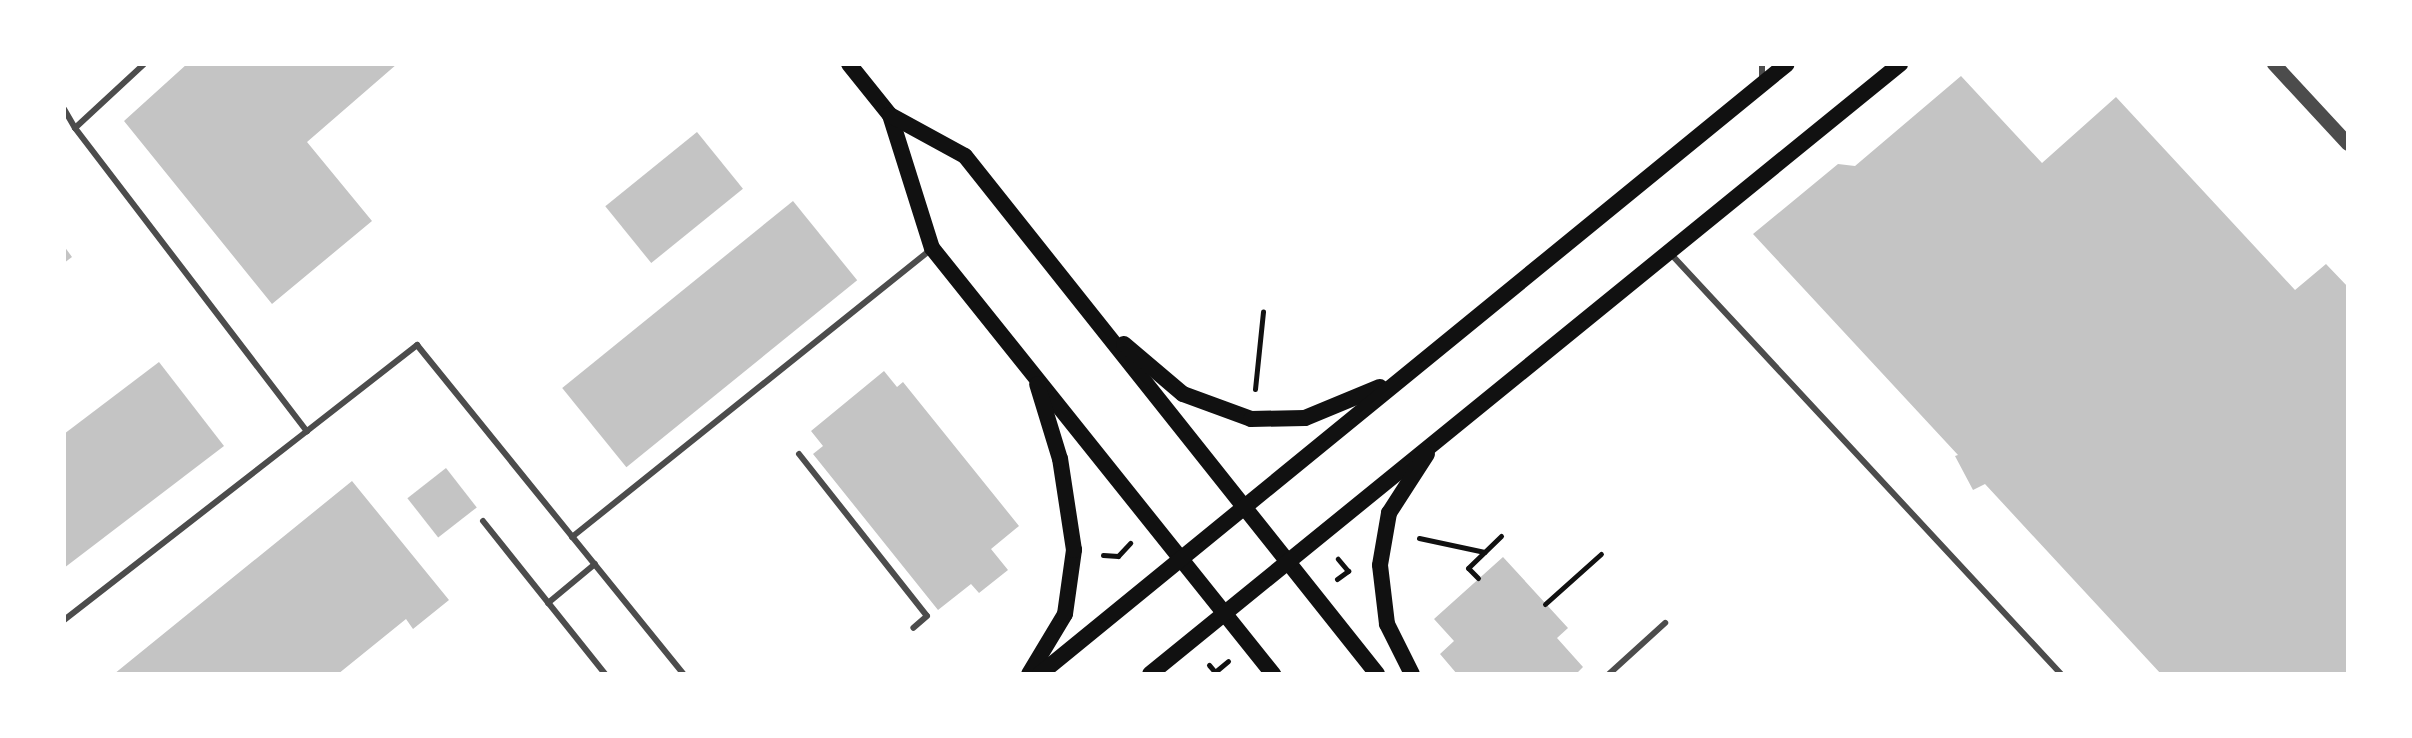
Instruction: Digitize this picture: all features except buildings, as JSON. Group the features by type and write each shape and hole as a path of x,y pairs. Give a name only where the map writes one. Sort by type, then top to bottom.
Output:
{"main road":[{"path":"849,64 890,115 932,248 1273,674"},
{"path":"1040,674 1787,64"},
{"path":"1150,674 1900,64"},
{"path":"890,115 965,156 1377,674"},
{"path":"1096,320 1183,394 1251,419 1305,418 1396,381"},
{"path":"1029,674 1065,614 1074,550 1060,459 1034,375"},
{"path":"1412,674 1387,624 1380,565 1389,513 1436,441"}],"street":[{"path":"2274,64 2348,144"}],"lane":[{"path":"75,128 144,64"},
{"path":"1762,64 1762,84"},
{"path":"64,109 75,128 307,431"},
{"path":"572,537 932,248"},
{"path":"1669,252 2061,674"},
{"path":"64,620 417,345 683,674"},
{"path":"799,454 927,616 913,628"},
{"path":"483,521 605,674"},
{"path":"548,603 595,564"},
{"path":"1609,674 1665,623"}],"path":[{"path":"1254,401 1263,311"},
{"path":"1478,578 1468,568 1501,536"},
{"path":"1419,538 1485,552"},
{"path":"1125,566 1118,556 1130,543"},
{"path":"1545,604 1601,554"},
{"path":"1333,583 1348,571 1336,556"},
{"path":"1205,661 1215,673 1229,660"}]}
